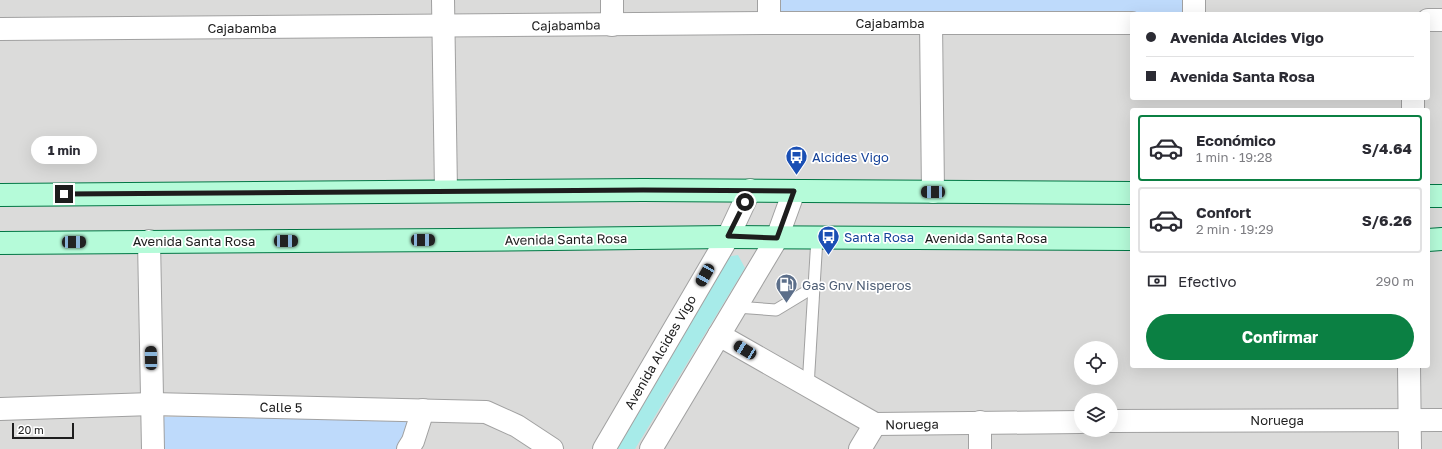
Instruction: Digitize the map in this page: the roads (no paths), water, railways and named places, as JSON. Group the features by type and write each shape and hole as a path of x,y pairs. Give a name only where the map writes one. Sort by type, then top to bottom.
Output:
{"main road":[{"path":"0,194 643,190 1130,193"},
{"path":"1430,196 1442,196"},
{"name":"Avenida Santa Rosa","path":"0,243 453,240 728,236 777,238 1130,239"},
{"path":"1430,240 1442,239"}],"street":[{"path":"442,0 446,191"},
{"path":"612,0 612,25"},
{"path":"769,0 769,24"},
{"path":"1194,0 1194,12"},
{"path":"1430,20 1442,20"},
{"path":"931,23 933,192"},
{"name":"Cajabamba","path":"0,29 1130,23"},
{"name":"Avenida Alcides Vigo","path":"604,449 728,236 750,190"},
{"path":"651,449 777,238 794,191"},
{"path":"149,241 153,449"},
{"name":"Noruega","path":"719,335 875,424 1074,422"},
{"path":"1409,368 1410,449"},
{"name":"Calle 5","path":"0,409 152,404 486,412 517,426 552,449"},
{"path":"408,449 413,441 423,410"},
{"name":"Noruega","path":"1118,421 1442,420"},
{"path":"980,422 980,449"},
{"path":"860,449 875,424"}],"lane":[{"path":"808,387 817,238"},
{"path":"736,307 776,310 814,287"}],"place":[{"name":"Alcides Vigo","path":"797,176"},
{"name":"Santa Rosa","path":"829,256"},
{"name":"Gas Gnv Nisperos","path":"786,304"}]}
